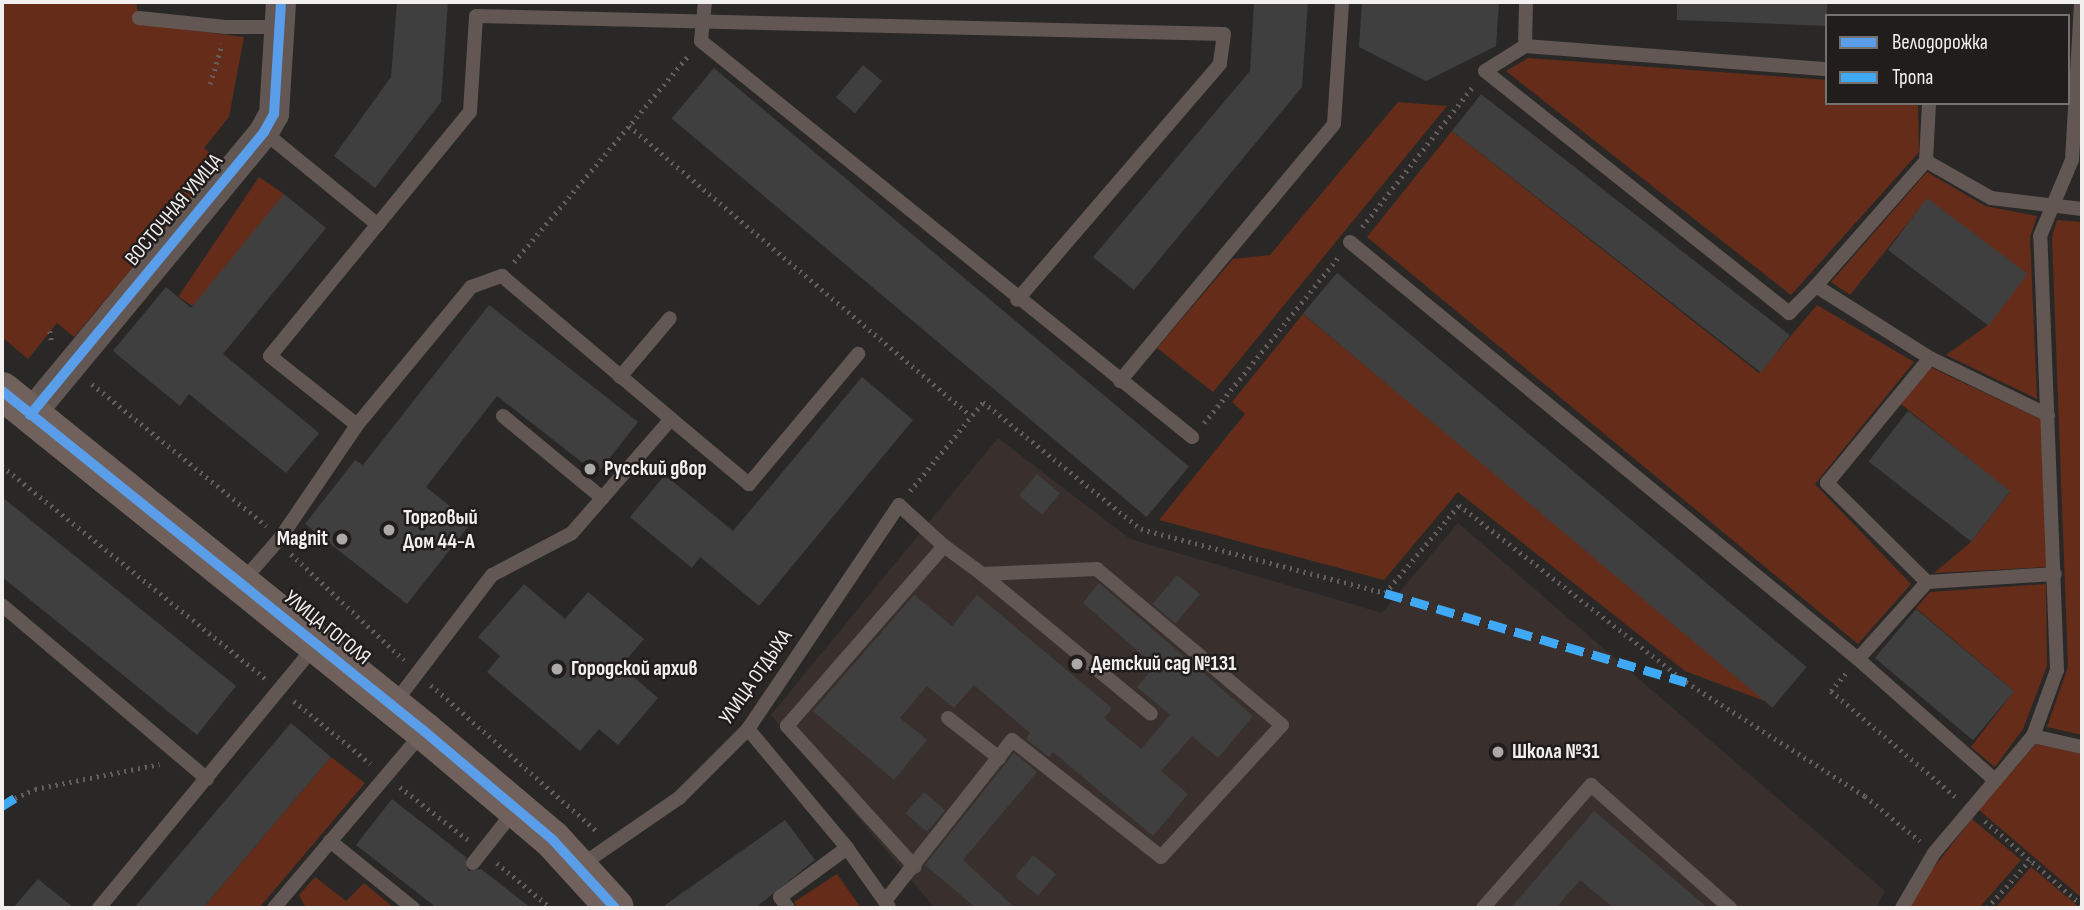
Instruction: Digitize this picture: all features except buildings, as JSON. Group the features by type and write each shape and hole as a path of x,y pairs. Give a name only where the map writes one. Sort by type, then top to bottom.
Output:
{"street":[{"name":"ВОСТОЧНАЯ УЛИЦА","path":"16,403 70,365 264,132 274,114 280,14"},
{"name":"УЛИЦА ГОГОЛЯ","path":"16,403 424,731 580,866 615,908"}],"lane":[{"path":"705,2 701,41 1017,300 1192,438"},
{"path":"1120,381 1334,124 1342,2"},
{"path":"1525,46 1526,2"},
{"path":"1902,908 1934,853 2033,736 2057,670 2040,236 2050,207 2073,160 2081,2"},
{"path":"139,18 226,27 280,14"},
{"path":"357,425 270,356 470,112 476,16 1224,34 1220,64 1017,300"},
{"path":"1825,69 1525,46 1485,71 1789,313 1816,286 1926,160 1928,105"},
{"path":"264,132 378,225"},
{"path":"1926,160 1991,198 2082,209"},
{"path":"1350,242 1858,659 1995,780"},
{"path":"241,583 281,537 357,425 471,287 502,276 749,484 858,355"},
{"path":"1816,286 1930,358 2048,415"},
{"path":"620,377 670,318"},
{"path":"1927,582 1827,483 1930,358"},
{"path":"503,416 602,498"},
{"path":"393,705 420,675 492,575 572,533 670,419"},
{"path":"899,505 944,546 982,574 1151,714"},
{"name":"УЛИЦА ОТДЫХА","path":"580,866 679,798 748,729 899,505"},
{"path":"915,867 787,726 944,546"},
{"path":"748,729 847,848 887,905 1012,740 1161,857 1282,725 1097,569 982,574"},
{"path":"1858,659 1927,582 2055,574"},
{"path":"2,606 207,779"},
{"path":"99,908 316,645"},
{"path":"948,718 999,758"},
{"path":"274,908 424,731"},
{"path":"2033,736 2082,747"},
{"path":"1483,908 1591,785 1730,908"},
{"path":"473,863 515,810"},
{"path":"330,841 413,908"},
{"path":"788,908 780,897 847,848"}],"path":[{"path":"502,276 701,41"},
{"path":"1192,438 1485,71"},
{"path":"629,126 971,416"},
{"path":"50,331 54,352 281,537 295,561 420,675"},
{"path":"899,505 983,402 1141,529 1385,593 1460,505 1686,682 1865,796 1934,853"},
{"path":"1858,659 1831,691 2082,905"},
{"path":"15,798 35,789 186,761"},
{"path":"1987,908 2030,860"}],"shaded area":[{"path":"2,2 136,2 140,24 244,37 229,117 204,148 221,162 74,337 57,323 28,359 2,337"},
{"path":"1528,58 1825,80 1825,105 1918,105 1919,152 1791,295 1506,71"},
{"path":"1398,102 1447,106 1213,392 1157,348 1233,259 1270,255"},
{"path":"1452,131 1759,373 1817,305 1914,362 1815,484 1911,584 1858,644 1367,237"},
{"path":"1927,172 1985,206 2037,216 2030,237 2037,399 1946,355 1988,325 2027,274 1927,199 1850,295 1831,282"},
{"path":"259,177 284,194 203,313 178,296"},
{"path":"2057,220 2082,222 2082,735 2047,727 2068,667 2052,237"},
{"path":"1303,314 1775,705 1685,671 1458,492 1384,580 1159,520 1245,414 1232,402"},
{"path":"1930,367 2042,420 2047,567 1934,573 1970,543 2010,492 1901,404"},
{"path":"998,438 1130,539 1382,613 1458,523 1885,891 1876,908 935,908 771,715"},
{"path":"2046,584 2047,666 2023,729 1995,767 1971,747 2014,691 1916,608 1930,592"},
{"path":"2036,744 2082,754 2082,898 1979,810"},
{"path":"331,757 365,783 259,908 203,908"},
{"path":"1972,819 2021,860 1979,908 1909,908 1923,881"},
{"path":"2031,867 2080,908 1995,908"},
{"path":"837,874 861,908 798,908 794,902"},
{"path":"315,877 346,901 364,883 394,908 306,908 299,895"}],"marked path":[{"path":"1385,593 1686,682"},
{"path":"2,806 15,798"}],"cycle path":[{"path":"30,415 264,132 274,114 281,2"},
{"path":"2,391 424,731 552,839 615,908"}],"place":[{"name":"Русский двор","path":"590,469"},
{"name":"Торговый Дом 44-А","path":"389,530"},
{"name":"Magnit","path":"342,539"},
{"name":"Детский сад №131","path":"1077,664"},
{"name":"Городской архив","path":"557,669"},
{"name":"Школа №31","path":"1498,752"}]}
